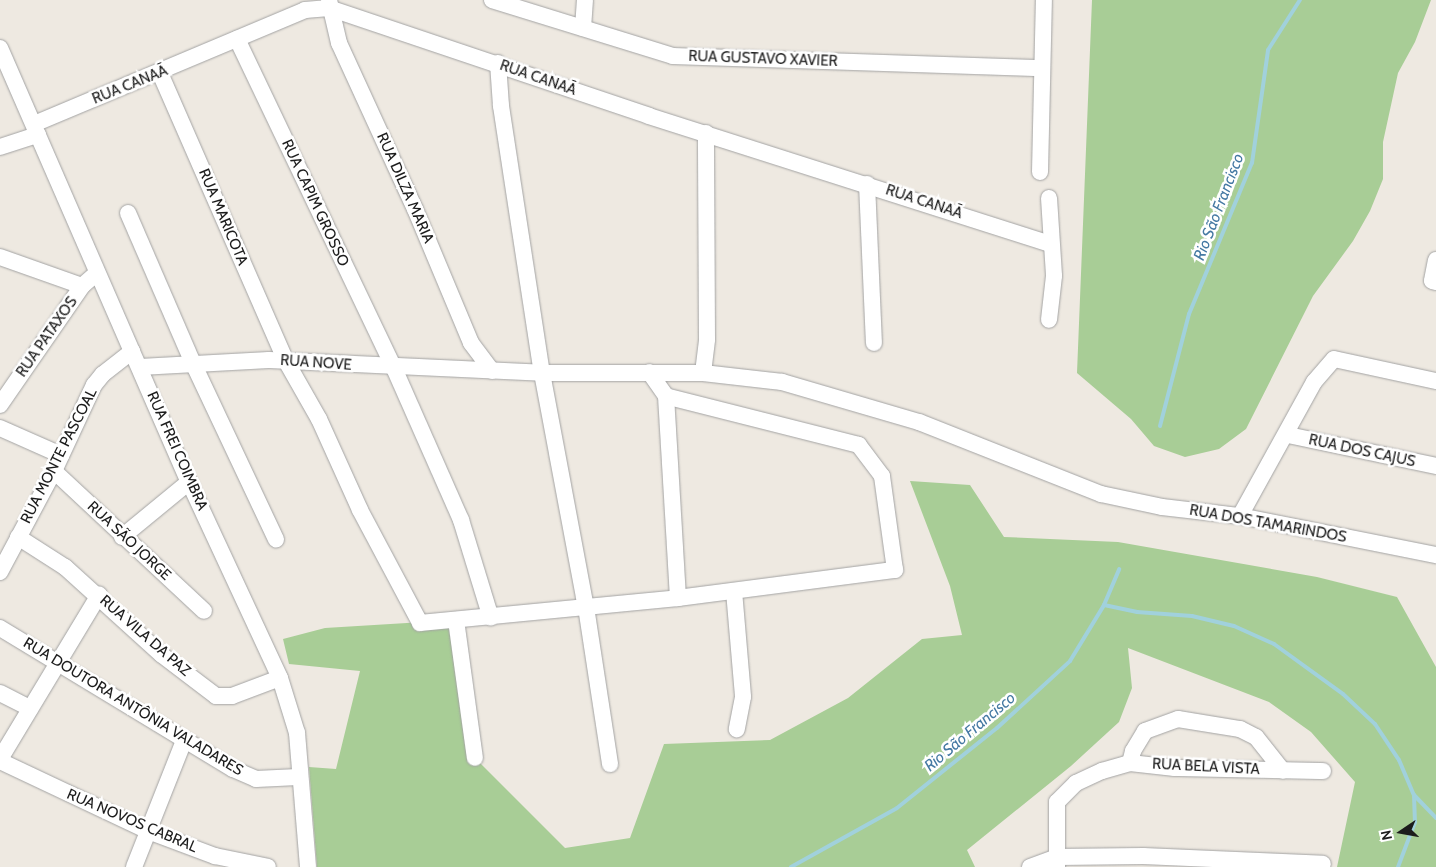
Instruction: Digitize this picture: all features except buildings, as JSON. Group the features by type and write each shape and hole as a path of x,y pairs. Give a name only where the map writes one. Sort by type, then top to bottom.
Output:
{"street":[{"name":"RUA GUSTAVO XAVIER","path":"492,0 673,56 1042,68"},
{"path":"583,28 585,0"},
{"path":"1040,172 1044,0"},
{"name":"RUA CANAÃ","path":"0,147 237,38 305,10 329,4 706,133 1050,244"},
{"name":"RUA DILZA MARIA","path":"329,4 339,43 415,209 471,343 492,371"},
{"name":"RUA CAPIM GROSSO","path":"237,38 394,368 461,520 491,618"},
{"name":"RUA FREI COIMBRA","path":"0,48 189,482 280,678 297,733 298,777 308,867"},
{"path":"498,63 501,106 542,373 586,607 610,764"},
{"name":"RUA MARICOTA","path":"160,73 286,361 319,419 360,510 420,623 456,620"},
{"path":"703,373 707,339 706,133"},
{"path":"867,184 874,343"},
{"path":"1049,198 1050,244 1054,276 1049,320"},
{"path":"128,213 193,364 276,539"},
{"path":"0,257 82,286"},
{"path":"1436,260 1432,281 1436,282"},
{"name":"RUA PATAXOS","path":"3,395 82,286 97,272"},
{"name":"RUA MONTE PASCOAL","path":"0,572 54,471 98,380 132,351"},
{"path":"1240,516 1288,435 1323,368 1334,359 1349,360 1436,381"},
{"name":"RUA NOVE","path":"140,367 286,361 394,368 542,373 703,373"},
{"path":"648,372 666,396 678,598"},
{"name":"RUA DOS TAMARINDOS","path":"703,373 782,382 849,400 919,422 1100,494 1162,507 1240,516 1436,555"},
{"path":"475,758 456,620 678,598 895,570 882,476 859,444 666,396"},
{"path":"0,428 61,456"},
{"name":"RUA DOS CAJUS","path":"1288,435 1436,466"},
{"name":"RUA SÃO JORGE","path":"54,471 122,537 204,611"},
{"path":"122,537 189,482"},
{"name":"RUA VILA DA PAZ","path":"18,537 43,551 99,596 162,655 216,696 232,696 280,678"},
{"path":"734,591 743,697 737,729"},
{"path":"0,760 99,596"},
{"name":"RUA DOUTORA ANTÔNIA VALADARES","path":"0,628 184,741 256,778 298,777"},
{"path":"0,693 30,708"},
{"name":"RUA BELA VISTA","path":"1130,763 1133,750 1145,731 1162,722 1178,719 1213,723 1248,733 1256,737 1283,771"},
{"path":"134,867 184,741"},
{"name":"RUA NOVOS CABRAL","path":"0,760 148,831 215,856 268,867"},
{"name":"RUA BELA VISTA","path":"1057,862 1055,814 1057,802 1076,783 1130,763 1175,768 1323,771"},
{"path":"1030,867 1057,862 1323,864"}],"green space":[{"path":"1092,0 1431,0 1415,42 1398,73 1383,142 1383,179 1370,211 1353,241 1313,296 1246,429 1219,449 1185,457 1154,446 1131,419 1077,373"},
{"path":"910,481 970,485 1004,537 1118,542 1317,577 1397,597 1436,667 1436,867 1337,867 1355,782 1311,732 1269,702 1128,648 1132,688 1119,722 1071,766 967,850 975,867 317,867 309,767 336,769 360,671 289,664 283,639 325,628 456,620 475,758 565,848 630,838 664,744 770,740 848,698 922,639 962,635 950,586"}],"waterway":[{"name":"Rio São Francisco","path":"1160,426 1189,314 1252,163 1268,50 1300,0"},
{"name":"Rio São Francisco","path":"791,867 897,808 997,728 1070,661 1104,605 1119,569"},
{"path":"1104,605 1137,612 1192,616 1234,626 1274,644 1343,694 1375,724 1399,760 1414,795 1415,822 1398,867"},
{"path":"1414,795 1436,818"}]}
